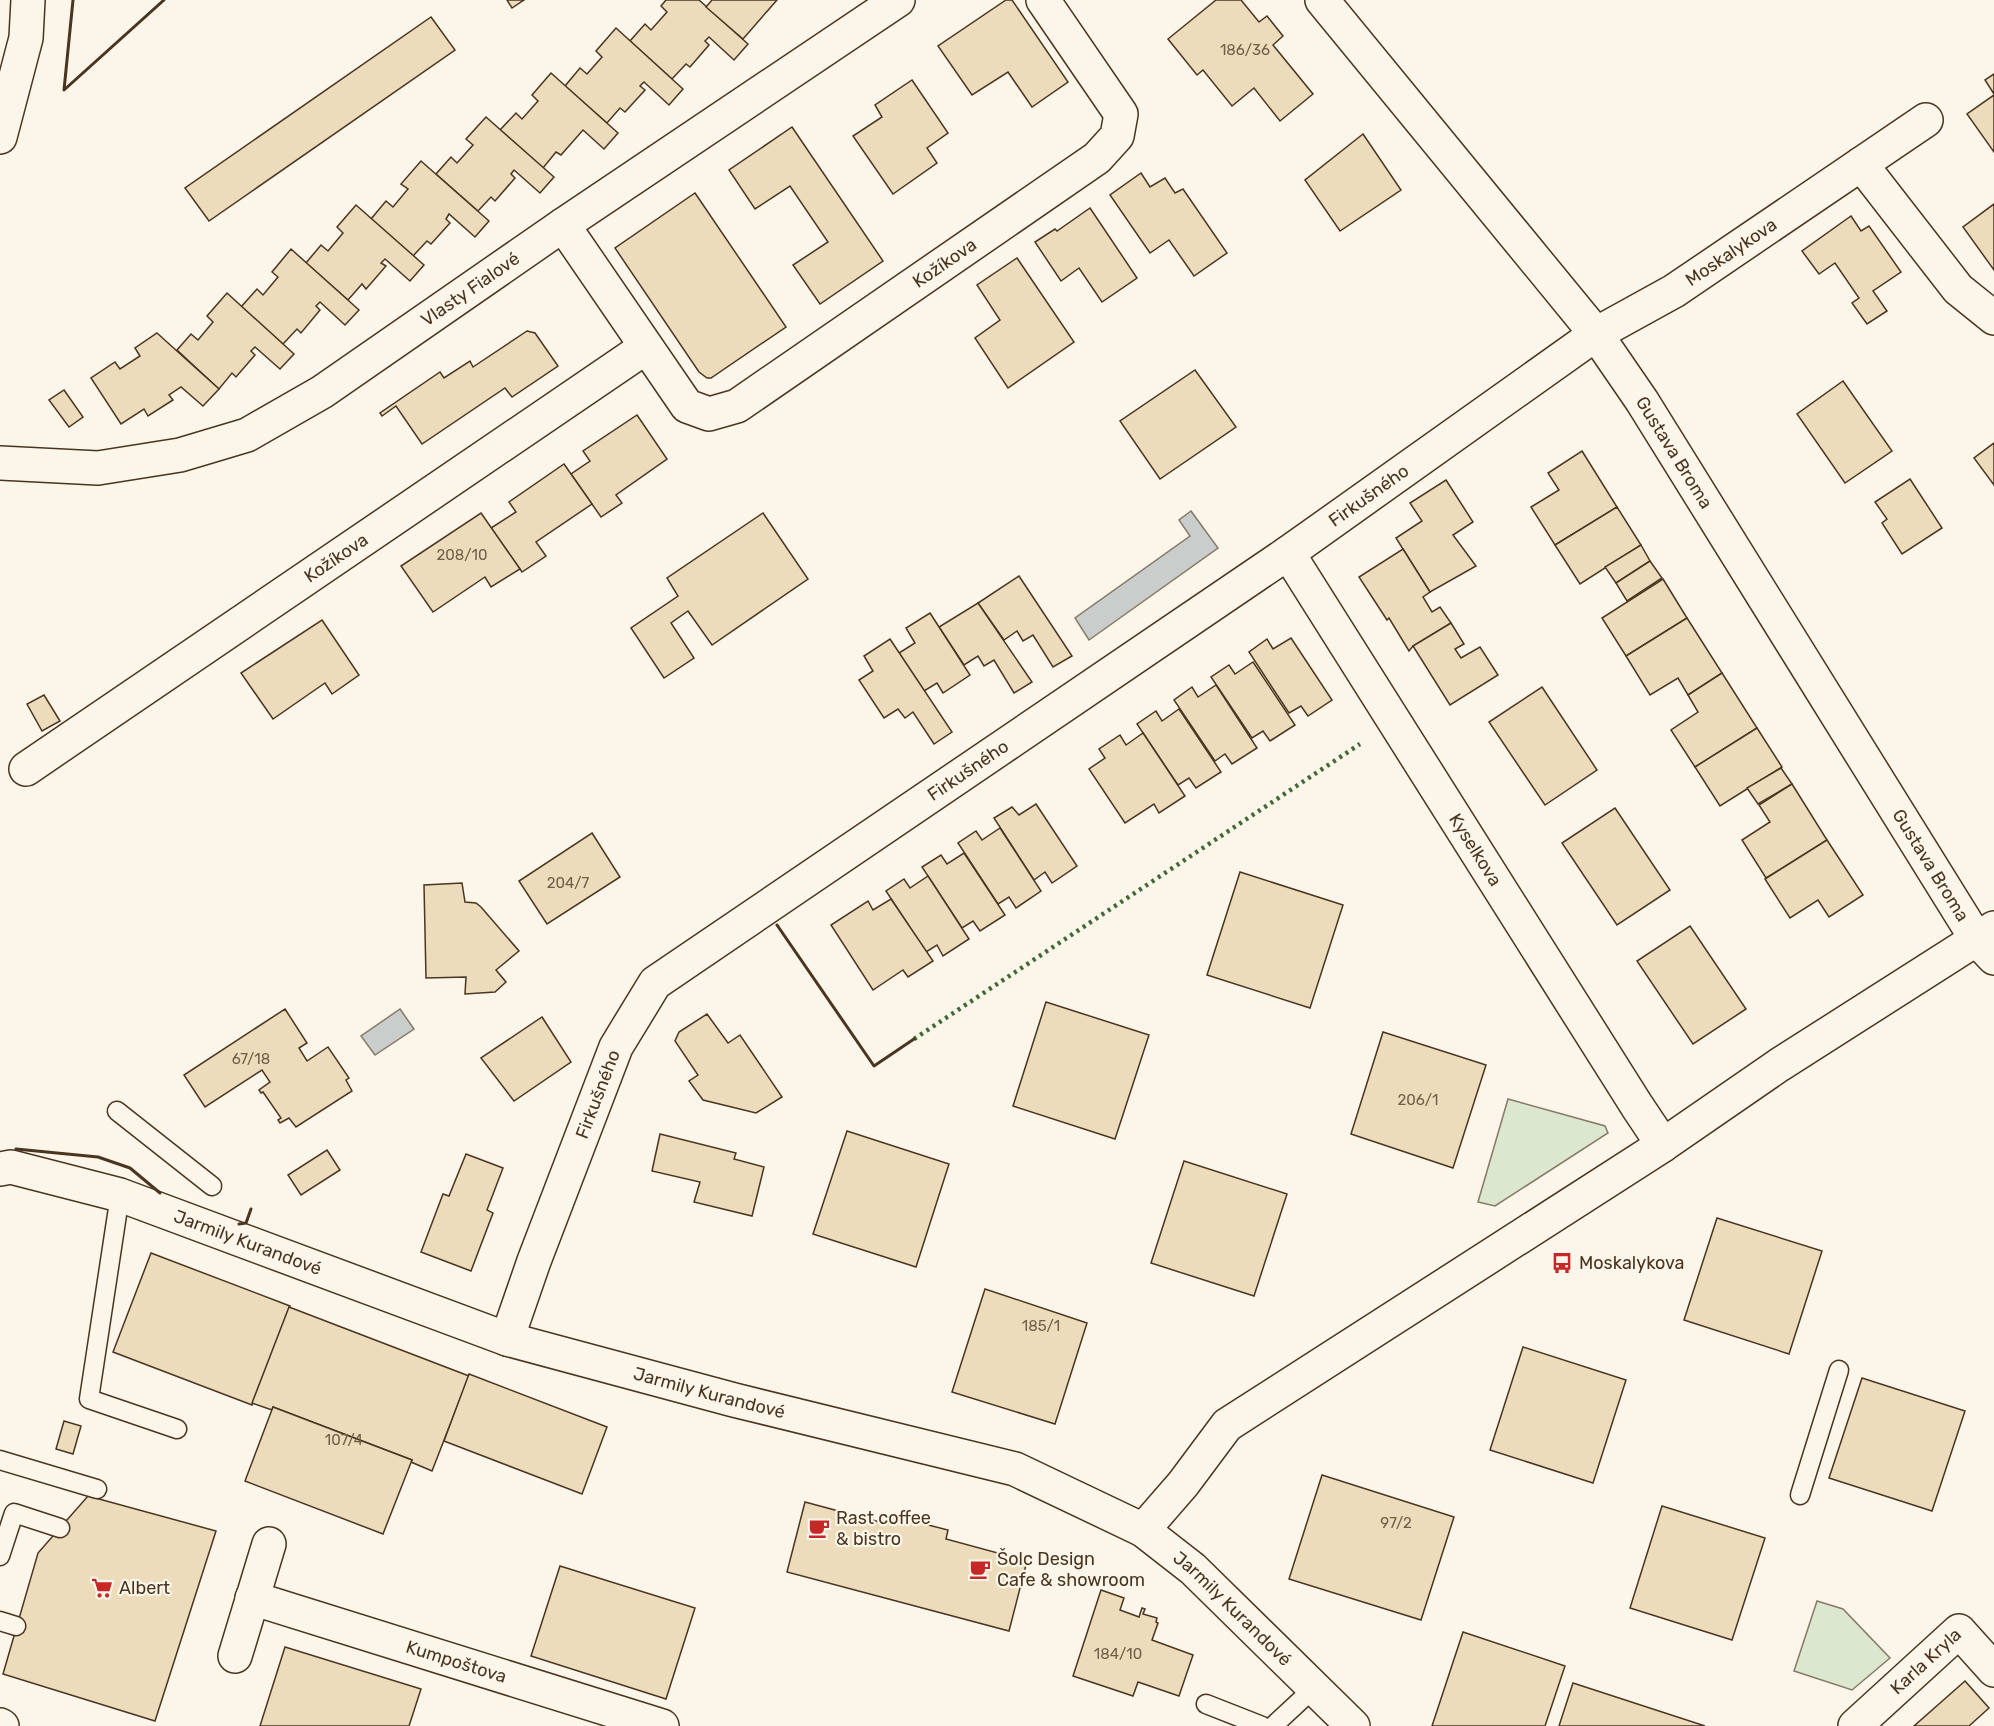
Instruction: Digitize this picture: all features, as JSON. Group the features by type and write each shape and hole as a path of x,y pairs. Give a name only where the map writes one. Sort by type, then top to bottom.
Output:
{"street":[{"path":"0,137 26,38 28,0"},
{"name":"Vlasty Fialové","path":"0,463 98,468 180,455 247,435 322,392 563,225 898,0"},
{"name":"Kožíkova","path":"563,225 687,406 709,414 737,406 1097,158 1117,136 1121,114 1043,0"},
{"name":"Gustava Broma","path":"1322,0 1596,334 1988,942"},
{"name":"Moskalykova","path":"1596,334 1674,291 1926,120"},
{"path":"1861,164 1958,289 1994,318"},
{"name":"Firkušného","path":"507,1339 534,1261 616,1047 655,983 1288,554 1596,334"},
{"name":"Kožíkova","path":"26,769 646,347"},
{"name":"Kyselkova","path":"1288,554 1637,1106 1664,1145"},
{"path":"1143,1530 1227,1425 1664,1145 1779,1065 1988,942"},
{"name":"Jarmily Kurandové","path":"0,1169 11,1167 120,1195 507,1339 735,1400 1015,1469 1143,1530 1193,1569 1353,1726"},
{"path":"235,1656 269,1544"},
{"name":"Kumpoštova","path":"252,1598 662,1726"},
{"name":"Karla Kryla","path":"1855,1726 1959,1631 1994,1670"}],"lane":[{"path":"117,1111 212,1186"},
{"path":"120,1195 89,1399 177,1429"},
{"path":"1800,1495 1839,1370"},
{"path":"0,1460 97,1489"},
{"path":"0,1556 14,1513 60,1528"},
{"path":"1273,1726 1315,1687"},
{"path":"1206,1704 1262,1726"}],"green space":[{"path":"1508,1099 1605,1126 1608,1133 1495,1206 1478,1202"},
{"path":"1817,1601 1843,1609 1890,1658 1852,1690 1794,1671"}],"shaded area":[{"path":"1191,511 1218,548 1089,640 1075,618 1190,536 1179,520"},
{"path":"400,1009 414,1029 375,1055 361,1036"}],"building":[{"path":"507,0 524,0 512,8"},
{"path":"666,0 699,0 748,44 734,60 709,37 705,41 709,45 690,67 686,64 672,79 630,41 645,24 651,30 667,12 661,6"},
{"path":"712,0 777,0 743,39 706,7"},
{"path":"1006,0 1012,0 1068,82 1032,107 1008,72 972,95 938,46"},
{"path":"1216,0 1241,0 1259,22 1267,16 1283,36 1273,45 1313,94 1280,121 1254,88 1232,106 1203,70 1197,75 1168,39"},
{"path":"431,17 455,50 209,221 185,188"},
{"path":"616,28 683,89 669,105 644,82 640,86 645,90 625,112 620,108 607,123 565,86 580,68 587,74 602,57 596,51"},
{"path":"551,73 618,133 604,149 583,130 561,155 556,152 543,168 500,130 516,113 522,119 538,101 532,95"},
{"path":"1994,74 1994,94 1985,80"},
{"path":"912,80 948,133 927,148 937,163 893,194 853,136 882,117 875,105"},
{"path":"1994,95 1994,152 1967,114"},
{"path":"486,117 554,177 540,193 514,170 511,174 515,178 495,201 491,197 478,211 436,174 451,157 457,163 473,145 466,139"},
{"path":"792,127 883,261 820,304 793,265 828,242 790,186 755,209 729,170"},
{"path":"1363,134 1401,190 1340,231 1305,180"},
{"path":"421,161 489,221 475,237 449,214 446,219 450,223 431,244 427,241 413,256 371,219 386,201 393,207 408,189 401,184"},
{"path":"1141,173 1150,187 1165,178 1175,193 1183,189 1227,253 1194,276 1169,240 1150,253 1110,195"},
{"path":"695,193 786,327 711,378 699,372 615,248"},
{"path":"1994,204 1994,270 1963,227"},
{"path":"356,205 424,265 410,281 385,259 381,263 386,266 366,289 362,284 348,300 306,263 321,245 328,251 343,233 337,227"},
{"path":"1090,208 1137,278 1102,302 1079,268 1061,281 1035,242 1055,229 1057,231"},
{"path":"1851,216 1861,231 1869,226 1901,272 1873,291 1887,311 1867,324 1852,303 1859,298 1835,263 1819,274 1802,251"},
{"path":"291,249 359,310 345,325 320,302 316,306 320,310 301,333 297,329 283,344 241,307 257,289 263,295 278,277 272,272"},
{"path":"1017,258 1074,342 1008,388 975,338 1000,320 977,285"},
{"path":"227,293 294,354 280,369 255,347 251,351 255,355 236,377 232,373 219,389 177,350 191,334 198,340 213,322 207,316"},
{"path":"527,331 535,333 558,366 512,397 505,388 422,444 396,406 382,416 380,413 440,372 444,378 470,361 473,367"},
{"path":"157,333 219,389 203,406 181,387 169,395 173,400 148,416 144,409 121,424 91,378 115,362 120,369 140,356 135,348"},
{"path":"1195,370 1236,427 1160,479 1120,421"},
{"path":"1843,381 1892,451 1845,483 1797,414"},
{"path":"64,390 83,417 69,427 49,400"},
{"path":"637,415 667,459 616,495 622,503 601,517 571,474 590,461 583,451"},
{"path":"1994,443 1994,485 1974,458"},
{"path":"1582,451 1617,507 1555,545 1531,507 1559,490 1548,473"},
{"path":"564,464 592,504 536,542 546,556 522,572 491,528 516,512 509,502"},
{"path":"1910,479 1942,528 1902,554 1882,523 1887,519 1875,502"},
{"path":"1446,480 1473,522 1453,535 1476,566 1430,592 1396,538 1422,521 1410,503"},
{"path":"1617,507 1641,545 1580,584 1555,545"},
{"path":"481,513 520,569 491,587 485,577 433,612 401,566"},
{"path":"763,513 808,579 712,645 688,611 671,623 694,658 664,678 631,628 678,596 667,578"},
{"path":"1641,545 1650,561 1616,583 1605,567"},
{"path":"1403,549 1430,592 1423,597 1432,612 1440,607 1451,623 1413,646 1409,651 1389,618 1387,620 1359,577"},
{"path":"1650,561 1662,578 1627,601 1616,583"},
{"path":"1019,576 1072,656 1053,667 1033,635 1023,641 1017,631 1004,640 978,603"},
{"path":"1663,579 1687,618 1626,656 1602,618"},
{"path":"978,603 1032,682 1014,693 994,660 984,666 978,656 964,665 939,627"},
{"path":"930,613 970,675 943,693 937,683 924,691 899,653 915,643 906,628"},
{"path":"1687,618 1722,673 1688,695 1678,678 1650,695 1626,656"},
{"path":"322,620 359,675 332,694 325,683 273,719 241,673"},
{"path":"1451,623 1464,644 1455,649 1461,658 1480,647 1498,675 1450,705 1413,646"},
{"path":"1291,638 1332,700 1308,716 1301,706 1289,713 1249,652 1267,639 1273,649"},
{"path":"890,639 952,732 934,744 913,712 905,718 898,709 884,718 859,680 873,671 864,656"},
{"path":"1253,662 1295,725 1270,741 1263,731 1252,738 1211,677 1229,665 1235,674"},
{"path":"1722,673 1757,728 1695,767 1671,730 1698,712 1688,695"},
{"path":"1216,685 1257,748 1232,764 1225,754 1215,761 1174,700 1192,687 1198,697"},
{"path":"1542,687 1597,770 1545,805 1489,722"},
{"path":"44,695 60,721 42,731 27,704"},
{"path":"1179,709 1221,772 1196,788 1189,778 1178,785 1137,724 1156,711 1162,721"},
{"path":"1757,728 1782,767 1720,806 1695,767"},
{"path":"1143,733 1185,796 1159,813 1154,804 1125,823 1089,769 1105,758 1099,749 1120,735 1126,745"},
{"path":"1781,768 1792,784 1758,804 1747,788"},
{"path":"1792,784 1827,840 1766,878 1742,840 1770,822 1759,805"},
{"path":"1036,804 1077,866 1052,883 1045,872 1034,880 994,818 1012,807 1019,815"},
{"path":"1615,808 1670,890 1617,925 1562,843"},
{"path":"1000,828 1041,891 1016,908 1009,897 998,904 958,843 976,831 982,840"},
{"path":"592,833 620,877 547,924 519,881"},
{"path":"1827,840 1863,895 1829,917 1818,900 1790,918 1765,879"},
{"path":"964,853 1005,915 980,931 973,921 962,928 922,867 941,855 947,864"},
{"path":"1240,872 1343,905 1310,1008 1207,975"},
{"path":"928,876 969,939 943,956 937,945 926,952 886,891 904,879 910,888"},
{"path":"462,883 465,902 476,903 481,907 519,951 496,970 506,982 495,992 465,994 466,977 426,978 424,885"},
{"path":"891,899 933,961 908,977 903,970 873,990 831,925 868,901 873,910"},
{"path":"1690,926 1746,1009 1693,1044 1637,961"},
{"path":"1046,1002 1149,1035 1115,1139 1013,1106"},
{"path":"285,1009 307,1043 299,1048 307,1061 328,1047 349,1078 346,1080 352,1091 296,1127 289,1118 280,1123 278,1120 281,1118 263,1092 259,1090 270,1082 262,1070 205,1107 184,1075"},
{"path":"707,1014 728,1043 740,1035 782,1097 756,1113 703,1100 689,1081 698,1075 675,1041 679,1032"},
{"path":"542,1017 571,1062 514,1101 481,1058"},
{"path":"1383,1032 1486,1065 1453,1168 1351,1134"},
{"path":"847,1131 949,1164 916,1267 813,1234"},
{"path":"660,1134 736,1153 734,1159 764,1167 752,1216 694,1202 700,1182 652,1171"},
{"path":"327,1150 340,1170 301,1195 288,1175"},
{"path":"466,1154 503,1168 487,1210 493,1213 471,1271 421,1252 443,1194 449,1196"},
{"path":"1184,1161 1287,1194 1254,1296 1151,1263"},
{"path":"1717,1218 1822,1251 1789,1354 1684,1320"},
{"path":"151,1253 290,1306 252,1405 113,1352"},
{"path":"985,1289 1087,1323 1055,1424 952,1392"},
{"path":"289,1307 469,1376 432,1471 411,1462 412,1460 273,1407 272,1410 252,1403"},
{"path":"1523,1347 1626,1380 1593,1483 1490,1450"},
{"path":"469,1374 607,1427 582,1494 444,1441"},
{"path":"1862,1378 1965,1411 1932,1511 1829,1478"},
{"path":"273,1407 412,1460 383,1534 245,1481"},
{"path":"64,1421 81,1426 73,1454 56,1449"},
{"path":"1322,1475 1454,1517 1421,1620 1289,1579"},
{"path":"88,1496 216,1531 155,1721 3,1674 38,1553"},
{"path":"805,1502 887,1524 889,1515 948,1530 946,1539 1027,1561 1009,1631 787,1572"},
{"path":"1662,1506 1765,1538 1732,1640 1630,1608"},
{"path":"560,1566 695,1608 666,1699 531,1656"},
{"path":"1101,1590 1124,1598 1120,1610 1139,1617 1142,1608 1145,1609 1143,1614 1157,1618 1158,1623 1152,1640 1193,1655 1179,1696 1138,1682 1133,1696 1073,1676"},
{"path":"1463,1632 1565,1666 1545,1726 1432,1726"},
{"path":"285,1647 421,1689 409,1726 260,1726"},
{"path":"1965,1681 1989,1708 1969,1726 1914,1726"},
{"path":"1573,1683 1705,1726 1559,1726"}],"hedge":[{"path":"914,1039 1360,744"}],"wall":[{"path":"73,0 64,90 164,0"},
{"path":"777,925 874,1066 914,1039"},
{"path":"16,1149 98,1157 130,1168 160,1193"},
{"path":"239,1224 246,1223 251,1209"}],"place":[{"name":"Moskalykova","path":"1562,1263"},
{"name":"Rast coffee & bistro","path":"819,1528"},
{"name":"Šolc Design Cafe & showroom","path":"980,1569"},
{"name":"Albert","path":"102,1588"}]}
